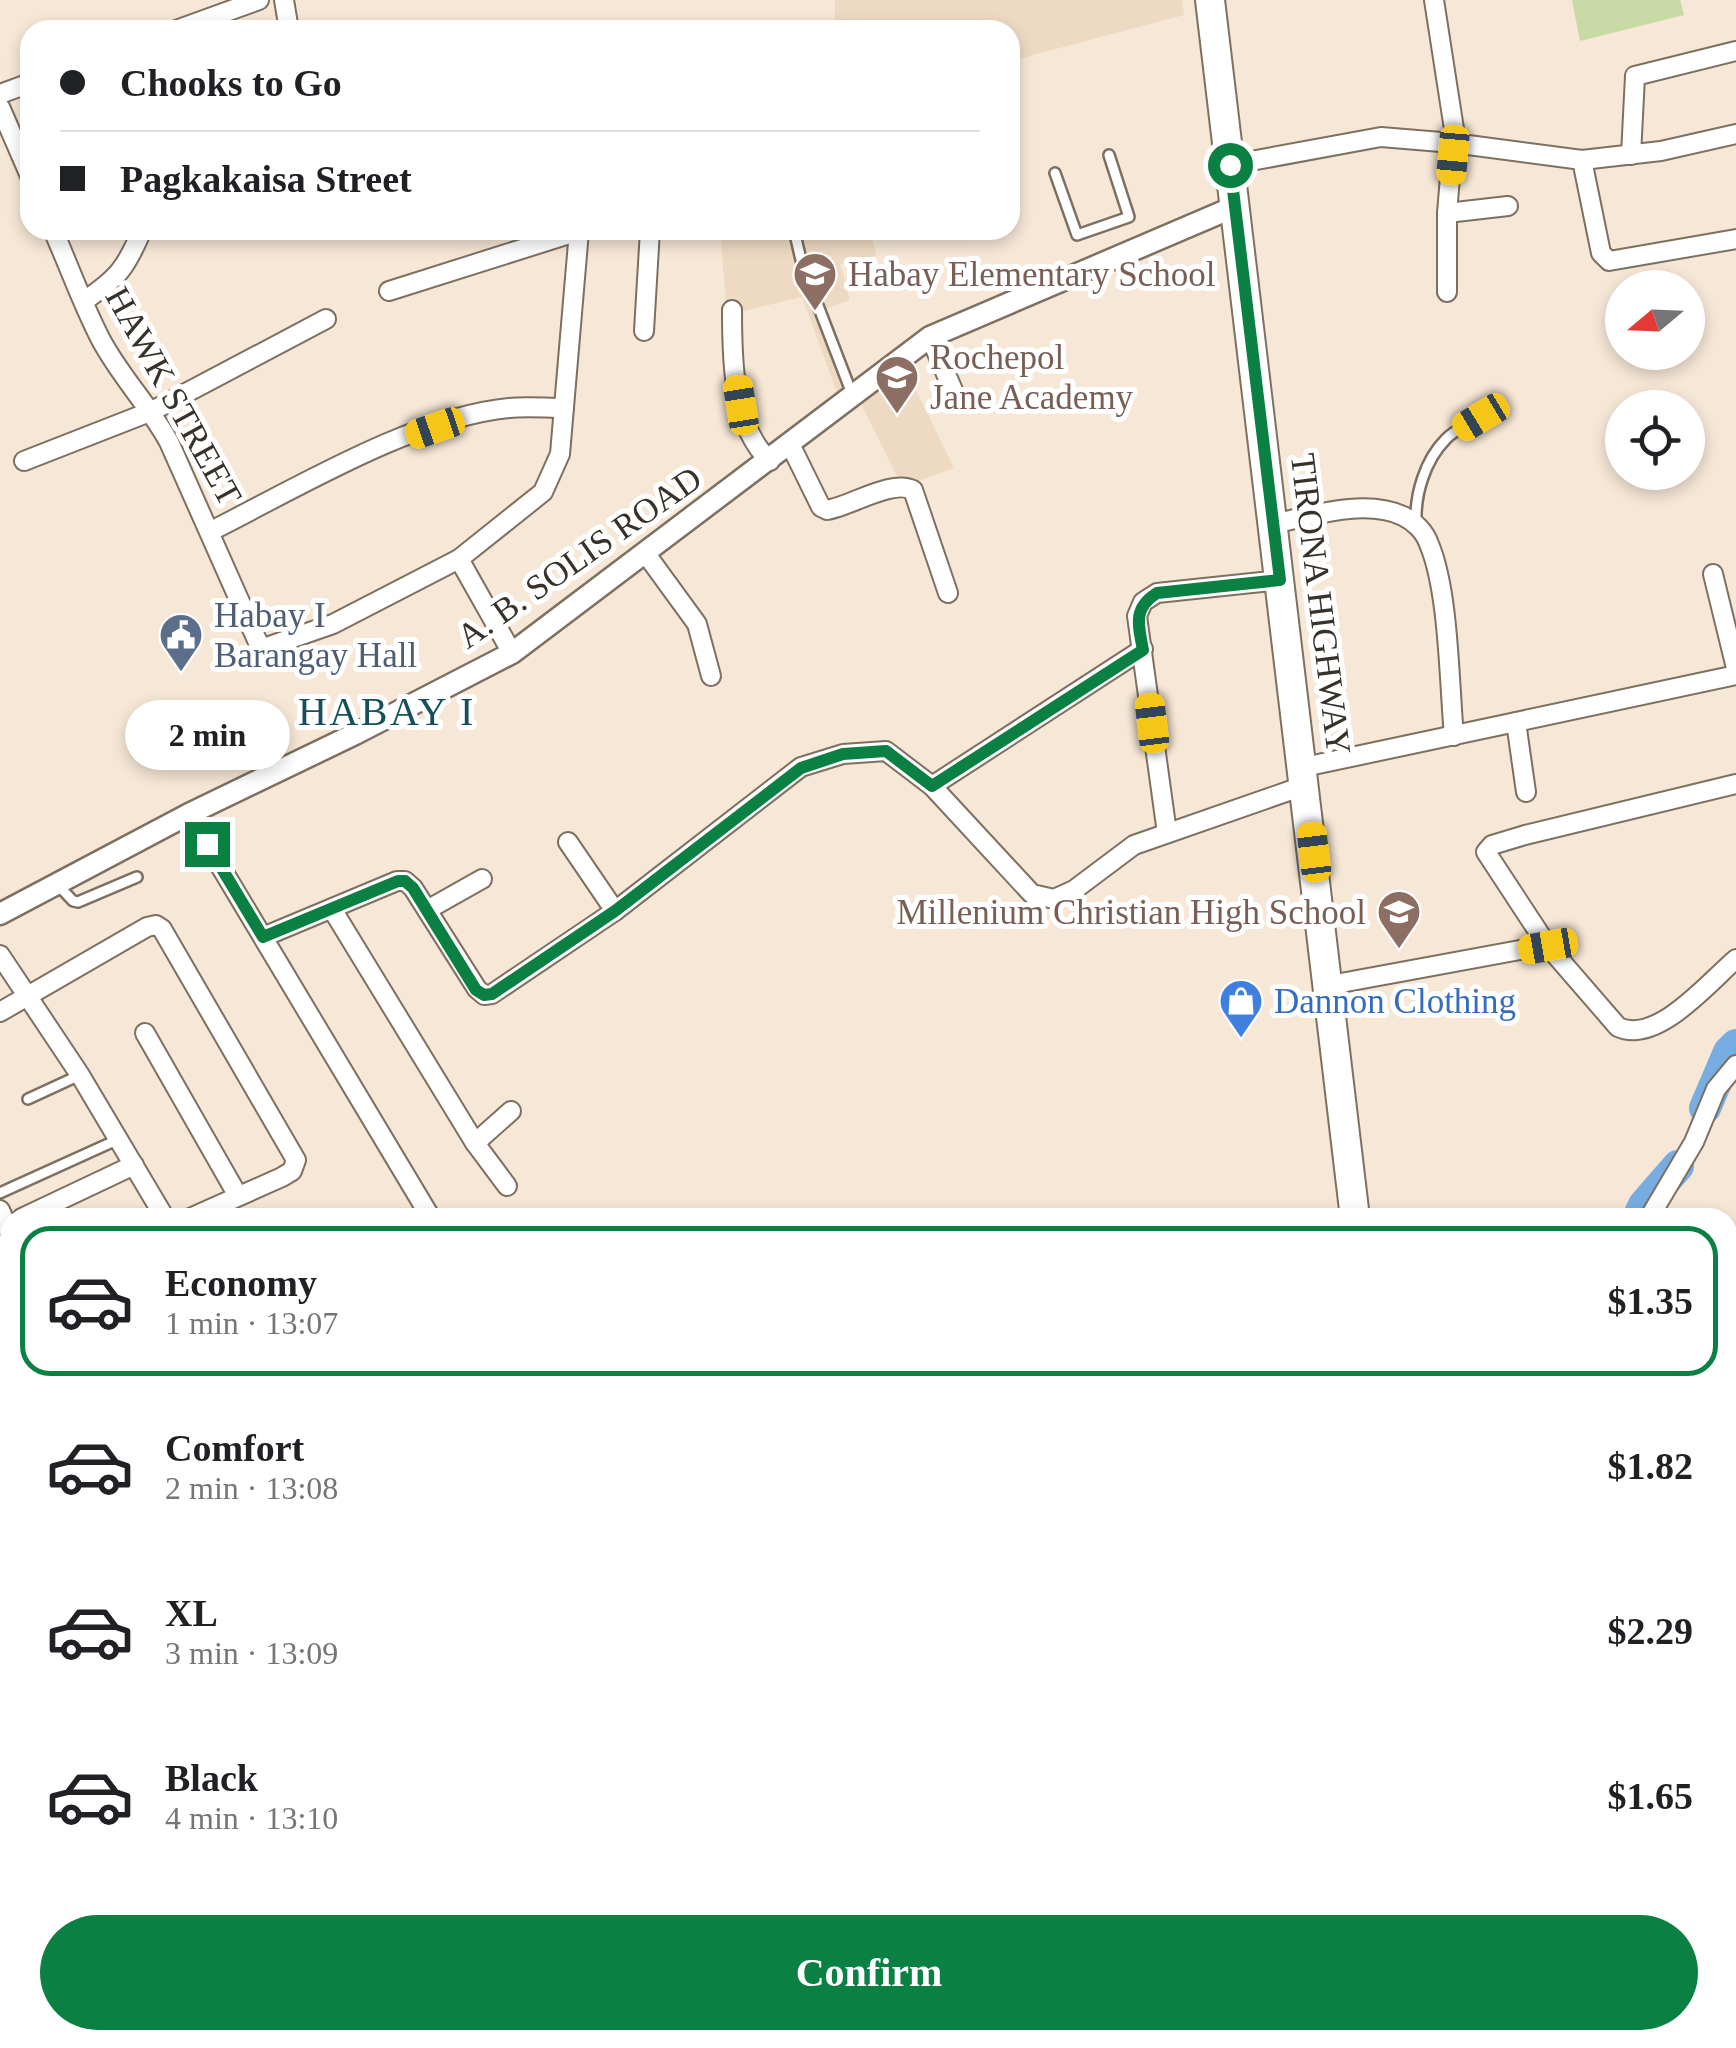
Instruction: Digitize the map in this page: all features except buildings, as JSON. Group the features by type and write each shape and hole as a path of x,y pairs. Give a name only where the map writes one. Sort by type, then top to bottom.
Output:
{"main road":[{"name":"TIRONA HIGHWAY","path":"1210,0 1354,1208"}],"street":[{"path":"204,20 259,0"},
{"path":"1434,0 1453,143 1446,292"},
{"path":"1632,154 1635,76 1736,51"},
{"path":"0,107 20,153"},
{"path":"1230,165 1381,138 1582,160 1736,134"},
{"path":"1582,160 1601,253 1610,261 1736,238"},
{"path":"1447,213 1508,206"},
{"name":"A. B. SOLIS ROAD","path":"0,914 188,814 512,653 930,338 1234,207"},
{"name":"HAWK STREET","path":"58,240 100,338 124,377 152,411 211,532 260,649 333,624 458,559"},
{"path":"84,301 114,281 128,265 138,240"},
{"path":"389,291 550,240"},
{"path":"512,653 458,559 543,492 560,454 580,240"},
{"path":"644,331 649,240"},
{"path":"732,310 741,405 756,449 770,461"},
{"path":"24,461 152,411 326,319"},
{"path":"930,338 956,396"},
{"path":"211,532 380,446 494,411 564,408"},
{"path":"790,444 821,507 827,510 894,488 907,486 913,490 948,593"},
{"path":"1272,524 1360,510 1403,516 1416,525 1430,545 1440,582 1454,736"},
{"path":"646,554 696,624 710,676"},
{"path":"263,937 405,881 476,990 484,995 500,990 615,911 801,768 843,754 886,751 932,786 1032,894 1054,898 1074,890 1134,845 1305,776 1454,736 1736,672 1713,574"},
{"path":"1167,834 1137,616 1144,602 1157,593 1280,580"},
{"path":"932,786 1143,650"},
{"path":"1516,722 1526,792"},
{"path":"1736,784 1492,845 1486,852 1548,946 1618,1027 1629,1032 1643,1032 1666,1021 1736,959"},
{"path":"188,814 424,1208"},
{"path":"568,842 615,911"},
{"path":"427,910 482,879"},
{"path":"332,909 475,1143 507,1186"},
{"path":"0,1012 146,927 156,925 162,929 296,1160 292,1171 212,1208"},
{"path":"1330,985 1548,946"},
{"path":"0,955 80,1075 159,1208"},
{"path":"146,1033 238,1196"},
{"path":"1655,1208 1694,1142 1716,1088 1736,1065"},
{"path":"475,1143 511,1111"},
{"path":"39,1208 134,1165"}],"lane":[{"path":"1055,174 1077,236 1129,217 1109,155"},
{"path":"796,240 853,396"},
{"path":"1416,525 1415,501 1425,473 1446,438 1481,417"},
{"path":"58,884 73,902 78,902 136,878"},
{"path":"28,1099 80,1075"},
{"path":"0,1193 119,1140"}],"shaded area":[{"path":"835,0 1182,0 1184,15 1020,58 1020,20 835,20"},
{"name":"Habay Elementary School","path":"721,240 873,240 876,256 840,264 850,300 822,310 851,382 838,395 802,297 727,315"},
{"name":"Rochepol Jane Academy","path":"909,376 954,468 902,487 859,399"}],"green space":[{"path":"1572,0 1680,0 1684,15 1580,41"}],"waterway":[{"path":"1705,1108 1729,1052 1736,1045"},
{"path":"1643,1208 1678,1166"}],"place":[{"name":"Habay Elementary School","path":"815,312"},
{"name":"Rochepol Jane Academy","path":"897,415"},
{"name":"Habay I Barangay Hall","path":"181,673"},
{"name":"Millenium Christian High School","path":"1399,950"},
{"name":"Dannon Clothing","path":"1241,1039"}],"district":[{"name":"HABAY I","path":"387,711"}],"route":[{"path":"207,844 263,937 405,881 476,990 492,994 615,911 801,768 843,754 886,751 932,786 1143,650 1137,616 1144,602 1157,593 1280,580 1230,165"}]}
